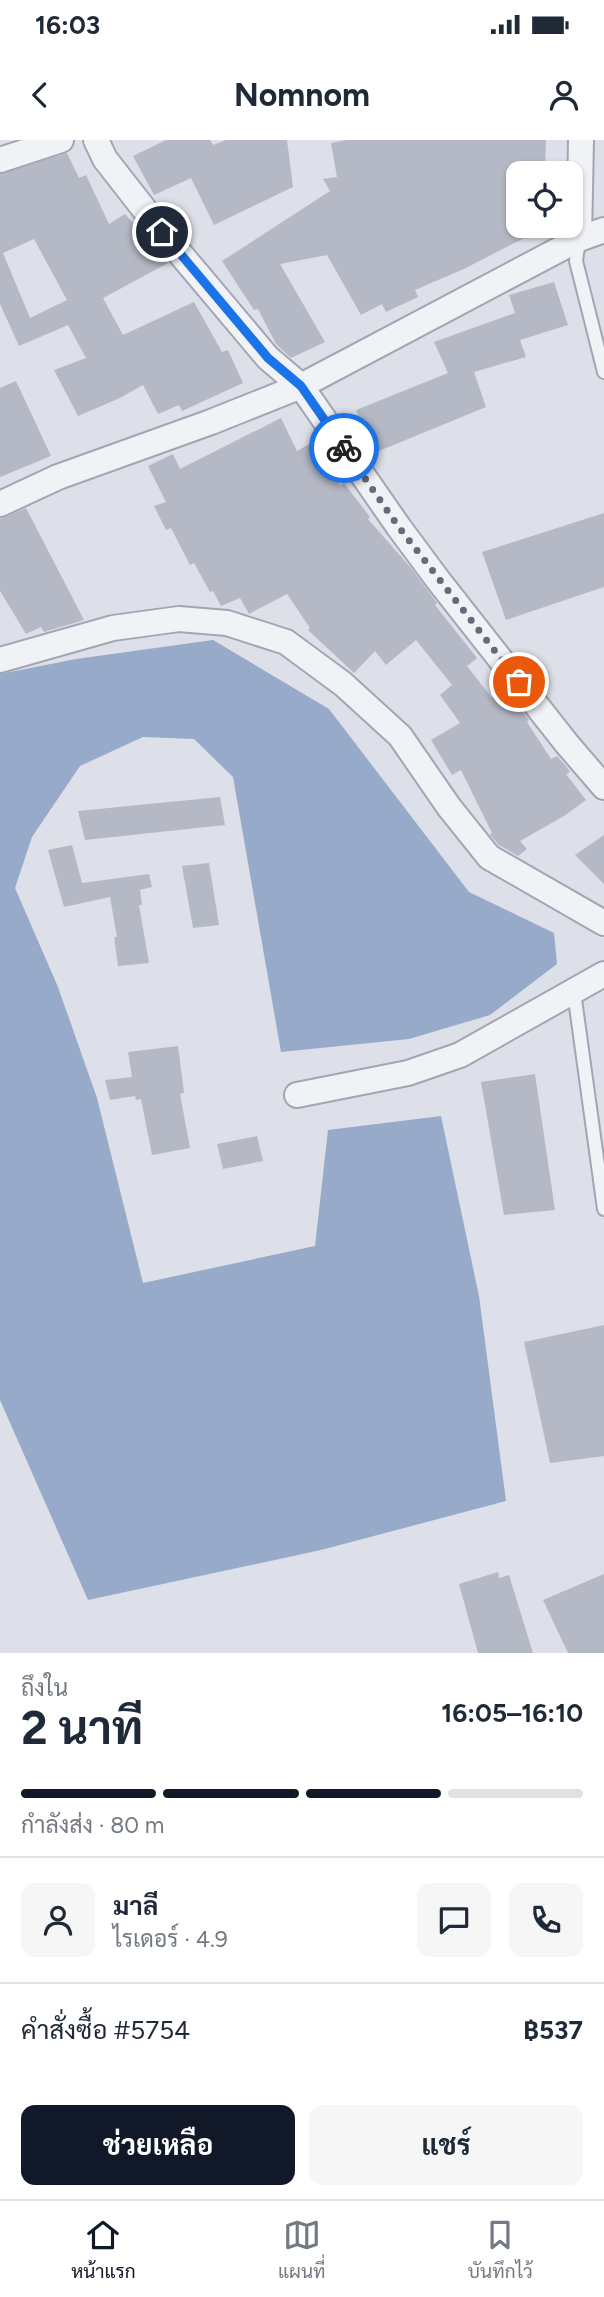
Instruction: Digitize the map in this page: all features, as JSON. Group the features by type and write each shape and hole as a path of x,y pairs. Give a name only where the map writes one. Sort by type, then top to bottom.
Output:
{"street":[{"path":"0,160 61,140"},
{"path":"96,140 105,159 162,232 268,358 301,386 406,537 558,733 604,786"},
{"path":"579,239 581,140"},
{"path":"0,504 58,477 211,422 301,386 579,239 604,230"},
{"path":"0,660 113,628 179,619 227,623 286,642 344,684 400,736 449,807 489,857 604,923"},
{"path":"297,1094 408,1073 460,1055 604,974"}],"lane":[{"path":"579,239 576,261 604,372"},
{"path":"574,992 604,1209"}],"water":[{"path":"213,640 329,709 469,892 554,933 557,964 490,1015 409,1039 281,1052 233,777 194,739 143,737 80,766 32,837 15,888 58,987 97,1098 143,1283 315,1246 328,1130 441,1116 479,1296 506,1501 321,1550 88,1600 0,1400 0,674 76,659"}],"building":[{"path":"166,140 210,140 213,145 226,140 287,140 293,187 214,225 191,178 154,195 133,156"},
{"path":"347,140 546,140 545,161 506,161 506,238 524,238 466,268 415,290 418,297 386,312 382,304 361,315 327,255 280,264 325,342 291,358 276,344 258,309 254,310 222,261 330,191 323,179 337,177 331,143"},
{"path":"67,153 79,178 86,175 109,224 125,214 168,263 103,298 123,335 194,302 222,352 228,350 243,383 182,411 179,405 158,414 143,385 78,416 54,370 86,358 68,325 19,346 0,304 0,174","holes":["34,239 67,300 30,318 3,253"]},
{"path":"554,282 568,325 520,340 526,357 474,372 486,407 374,453 356,410 448,373 434,342 515,313 509,295"},
{"path":"16,381 51,456 0,477 0,388"},
{"path":"281,418 297,451 311,443 340,485 344,483 370,517 368,519 411,568 437,603 435,605 477,658 467,666 492,698 504,688 529,720 527,722 551,759 557,756 566,766 570,772 566,774 586,800 520,841 527,849 518,856 499,845 490,835 492,833 461,770 452,775 431,740 460,723 440,695 452,685 416,640 386,665 375,651 354,673 308,630 310,628 287,594 249,614 240,598 221,606 194,563 190,565 171,528 166,530 154,506 166,502 148,466 173,454 180,469"},
{"path":"26,508 84,620 44,632 41,627 26,634 0,591 0,519"},
{"path":"604,513 604,587 506,620 482,552"},
{"path":"220,797 225,825 85,840 78,811"},
{"path":"604,835 604,884 575,855"},
{"path":"72,845 82,883 149,874 152,887 140,890 142,905 139,905 149,963 118,966 114,937 117,937 110,897 64,907 48,850"},
{"path":"209,863 219,925 193,928 182,866"},
{"path":"178,1046 184,1093 180,1094 190,1148 152,1155 141,1099 136,1100 135,1096 110,1100 105,1080 132,1077 128,1052"},
{"path":"535,1074 555,1210 504,1215 481,1082"},
{"path":"257,1136 263,1161 223,1169 217,1144"},
{"path":"604,1325 604,1456 550,1463 524,1342"},
{"path":"498,1572 499,1578 509,1575 533,1653 478,1653 459,1584"},
{"path":"604,1574 604,1653 568,1653 543,1600"}],"way so far":[{"path":"344,448 438,580 519,682"}],"route":[{"path":"162,232 268,358 301,386 344,448"}]}
